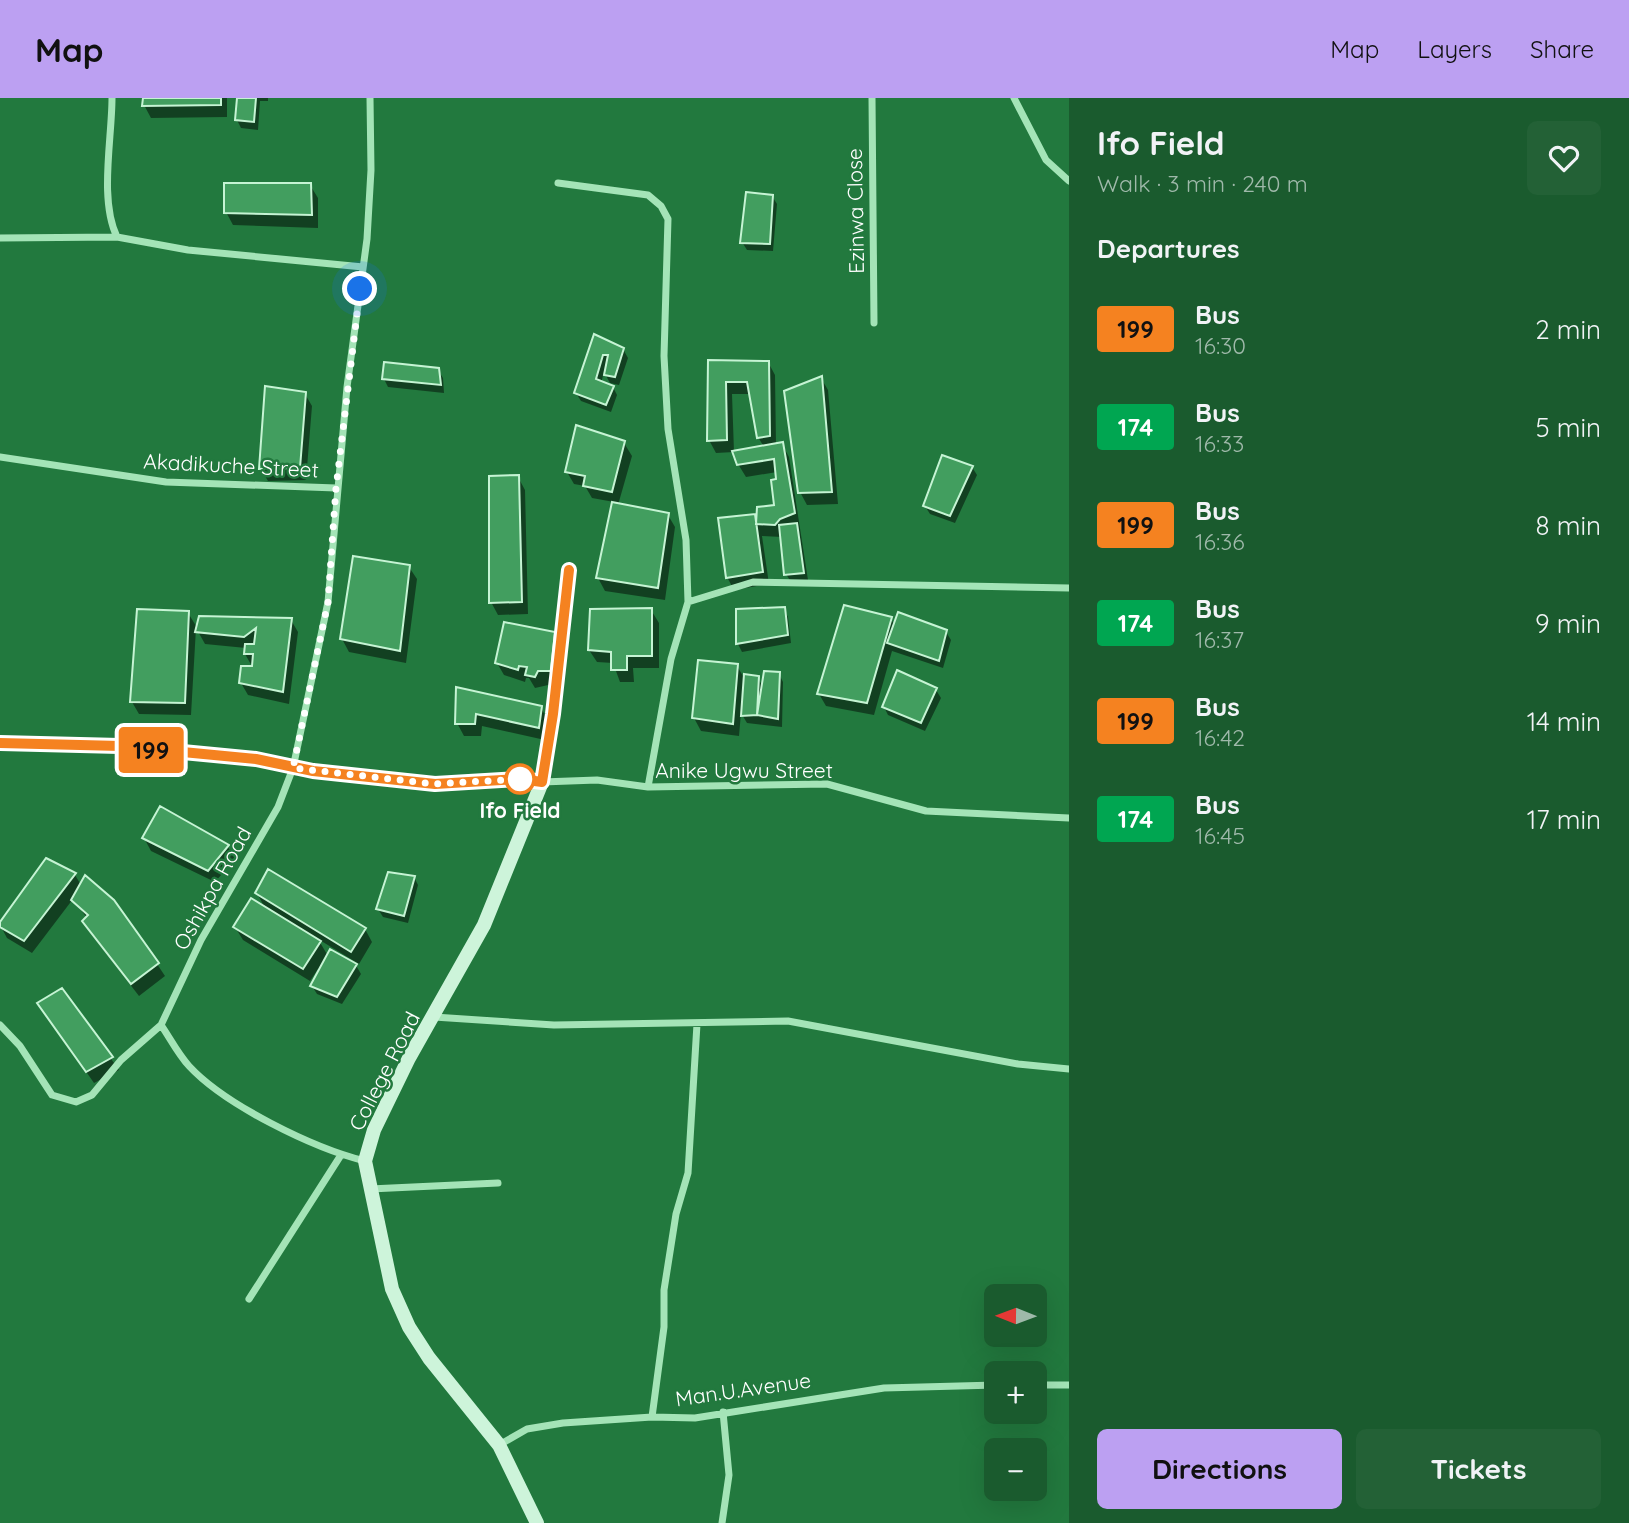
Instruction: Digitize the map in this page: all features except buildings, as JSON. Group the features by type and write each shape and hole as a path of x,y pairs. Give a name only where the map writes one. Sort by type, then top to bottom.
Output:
{"main road":[{"name":"College Road","path":"537,1523 499,1445 436,1367 408,1327 393,1289 365,1161 386,1106 409,1058 484,925 542,782"}],"street":[{"path":"112,98 108,200 111,224 117,237"},
{"name":"Oshikpa Road","path":"161,1025 201,940 278,807 293,768 328,602 336,488 372,170 370,98"},
{"name":"Ezinwa Close","path":"872,98 874,323"},
{"path":"1014,98 1046,160 1069,181"},
{"path":"558,183 648,195 661,206 668,219 665,368 668,429 686,540 688,602 671,659 648,788"},
{"path":"0,238 117,237 188,250 363,267"},
{"name":"Akadikuche Street","path":"0,457 166,482 336,488"},
{"path":"542,782 553,714 569,570"},
{"path":"688,602 753,582 1069,588"},
{"name":"Anike Ugwu Street","path":"0,743 120,746 256,759 293,768 435,784 520,779 542,782 597,780 648,788 828,784 926,811 1069,818"},
{"path":"434,1017 554,1025 788,1021 1018,1064 1069,1069"},
{"path":"652,1417 662,1351 664,1290 676,1214 690,1160 697,1024"},
{"path":"0,1025 20,1046 52,1095 76,1102 92,1096 121,1060 161,1025 188,1065 222,1093 284,1129 341,1155 365,1161"},
{"path":"248,1299 341,1155"},
{"path":"369,1189 498,1183"},
{"name":"Man.U.Avenue","path":"499,1445 527,1429 652,1417 695,1418 884,1388 984,1385"},
{"path":"1047,1385 1069,1385"},
{"path":"722,1523 729,1475 723,1412"}],"bus line":[{"name":"199","path":"0,743 120,746 256,759 313,771 435,784 520,779 542,782 553,714 569,570"}],"place":[{"name":"Ifo Field","path":"520,779"}],"route":[{"path":"360,289 336,488 328,602 293,768 435,784 520,779"}]}
